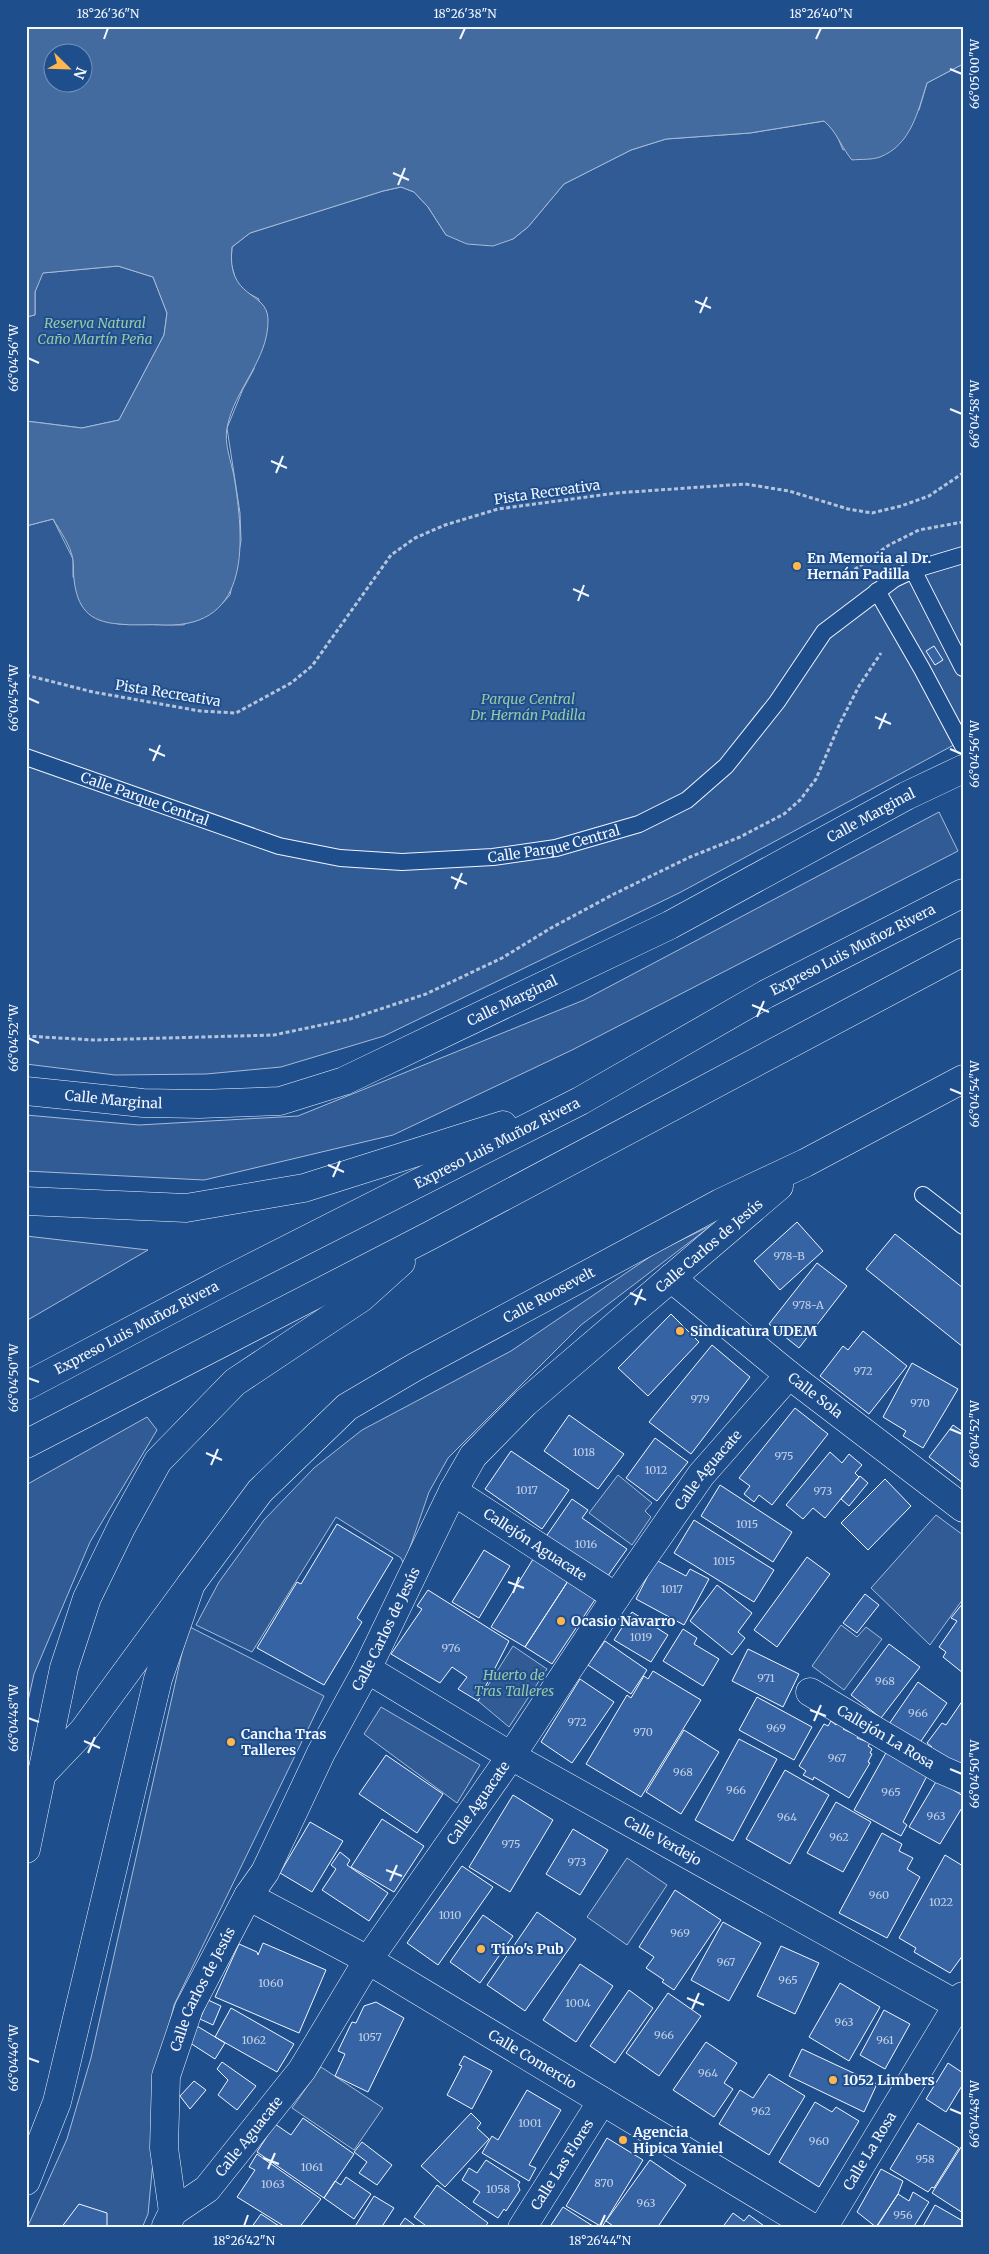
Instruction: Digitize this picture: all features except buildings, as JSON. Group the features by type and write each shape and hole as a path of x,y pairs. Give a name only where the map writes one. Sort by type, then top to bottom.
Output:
{"main road":[{"name":"Calle Marginal","path":"26,1091 143,1103 200,1104 280,1101 344,1081 670,925 906,796 963,769"},
{"name":"Expreso Luis Muñoz Rivera","path":"26,1386 223,1282 580,1101 766,994 963,893"},
{"path":"26,1444 431,1235 963,952"},
{"name":"Calle Roosevelt","path":"41,1775 83,1731 260,1491 347,1407 424,1362 720,1203 805,1163 963,1079"},
{"path":"26,1201 186,1208 304,1188 580,1101"},
{"name":"Calle Carlos de Jesús","path":"169,2220 164,2148 166,2076 189,2008 248,1896 265,1872 321,1753 367,1669 453,1490 473,1456 525,1403 805,1163"},
{"path":"26,1850 64,1668 87,1598 122,1526 158,1462 235,1382 361,1298 431,1235"},
{"name":"Calle Sola","path":"671,1278 788,1375 963,1508"},
{"name":"Calle Aguacate","path":"169,2220 207,2189 302,2070 368,1960 511,1756 616,1597 701,1475 788,1375"},
{"name":"Callejón Aguacate","path":"453,1490 616,1597"},
{"path":"26,2181 57,2102 158,1679 191,1584"},
{"name":"Calle Verdejo","path":"367,1669 511,1756 961,2003"},
{"name":"Callejón La Rosa","path":"810,1692 942,1770 963,1778"},
{"name":"Calle Comercio","path":"248,1896 368,1960 813,2228"},
{"name":"Calle La Rosa","path":"823,2228 961,2003"},
{"name":"Calle Las Flores","path":"522,2228 602,2101"}],"lane":[{"name":"Calle Parque Central","path":"26,757 279,846 340,858 411,861 493,857 556,848 639,824 687,800 726,766 777,702 824,632 894,579 913,570 963,555"},
{"path":"913,570 963,668"},
{"path":"877,591 922,668 963,746"},
{"name":"Calle Parque Central","path":"26,747 51,766"},
{"name":"Calle Parque Central","path":"26,764 51,766"},
{"path":"923,1195 963,1226"}],"path":[{"name":"Pista Recreativa","path":"26,675 93,692 200,711 236,713 291,683 312,666 391,555 415,538 445,525 508,508 616,493 745,484 789,491 848,509 872,513 901,506 929,496 963,473"}],"shaded area":[{"path":"26,26 963,26 963,64 927,83 916,116 906,136 891,152 877,158 852,160 824,121 750,133 666,139 631,150 564,184 528,227 513,239 493,246 467,244 446,235 428,207 414,192 401,187 250,233 232,247 232,264 235,277 240,285 261,303 266,310 268,319 267,334 263,348 236,400 226,434 238,500 240,551 236,575 228,596 214,612 193,622 164,625 124,625 108,623 92,616 81,605 78,598 72,555 53,519 26,526 26,421 82,428 119,420 164,335 167,313 153,277 118,266 43,273 35,292 35,315 26,317"},
{"name":"Parque Central Dr. Hernán Padilla","path":"963,64 963,740 679,893 384,1036 281,1067 206,1074 115,1075 26,1064 26,526 53,519 73,559 73,577 118,624 183,625 220,606 230,595 241,541 240,513 227,428 243,389 254,369 259,299 244,291 236,281 231,263 232,247 250,233 401,187 414,192 428,207 446,235 513,239 528,227 564,184 631,150 666,139 750,133 824,121 835,131 843,150 919,110 927,83"},
{"name":"Reserva Natural Caño Martín Peña","path":"118,266 153,277 167,313 164,335 119,420 82,428 26,421 26,317 35,315 35,292 42,273"},
{"path":"939,812 958,851 572,1050 393,1135 204,1180 26,1171 26,1115 139,1125 298,1116 584,1000"},
{"path":"712,1225 581,1325 448,1458 429,1492 404,1565 401,1558 336,1517 252,1652 196,1625 219,1582 264,1520 314,1468 362,1430 511,1351 657,1252"},
{"path":"26,1236 148,1250 26,1321"},
{"path":"147,1417 157,1430 90,1542 34,1674 26,1710 26,1485"},
{"path":"618,1475 652,1503 645,1511 651,1517 632,1545 589,1513"},
{"path":"936,1515 963,1535 963,1599 930,1645 871,1588"},
{"path":"841,1625 857,1637 866,1627 882,1639 844,1690 812,1666"},
{"path":"188,1626 324,1696 174,2005 164,2046 148,2214 142,2228 27,2228 67,2139 91,2058"},
{"name":"Huerto de Tras Talleres","path":"513,1646 547,1669 509,1727 478,1701"},
{"path":"381,1707 480,1765 457,1803 364,1734"},
{"path":"627,1858 667,1885 627,1945 587,1917"},
{"path":"321,2067 383,2108 354,2150 292,2108"}],"place":[{"name":"En Memoria al Dr. Hernán Padilla","path":"797,566"},
{"name":"Sindicatura UDEM","path":"680,1331"},
{"name":"Ocasio Navarro","path":"561,1621"},
{"name":"Cancha Tras Talleres","path":"231,1742"},
{"name":"Tino's Pub","path":"481,1949"},
{"name":"1052 Limbers","path":"833,2080"},
{"name":"Agencia Hipica Yaniel","path":"623,2140"}]}
